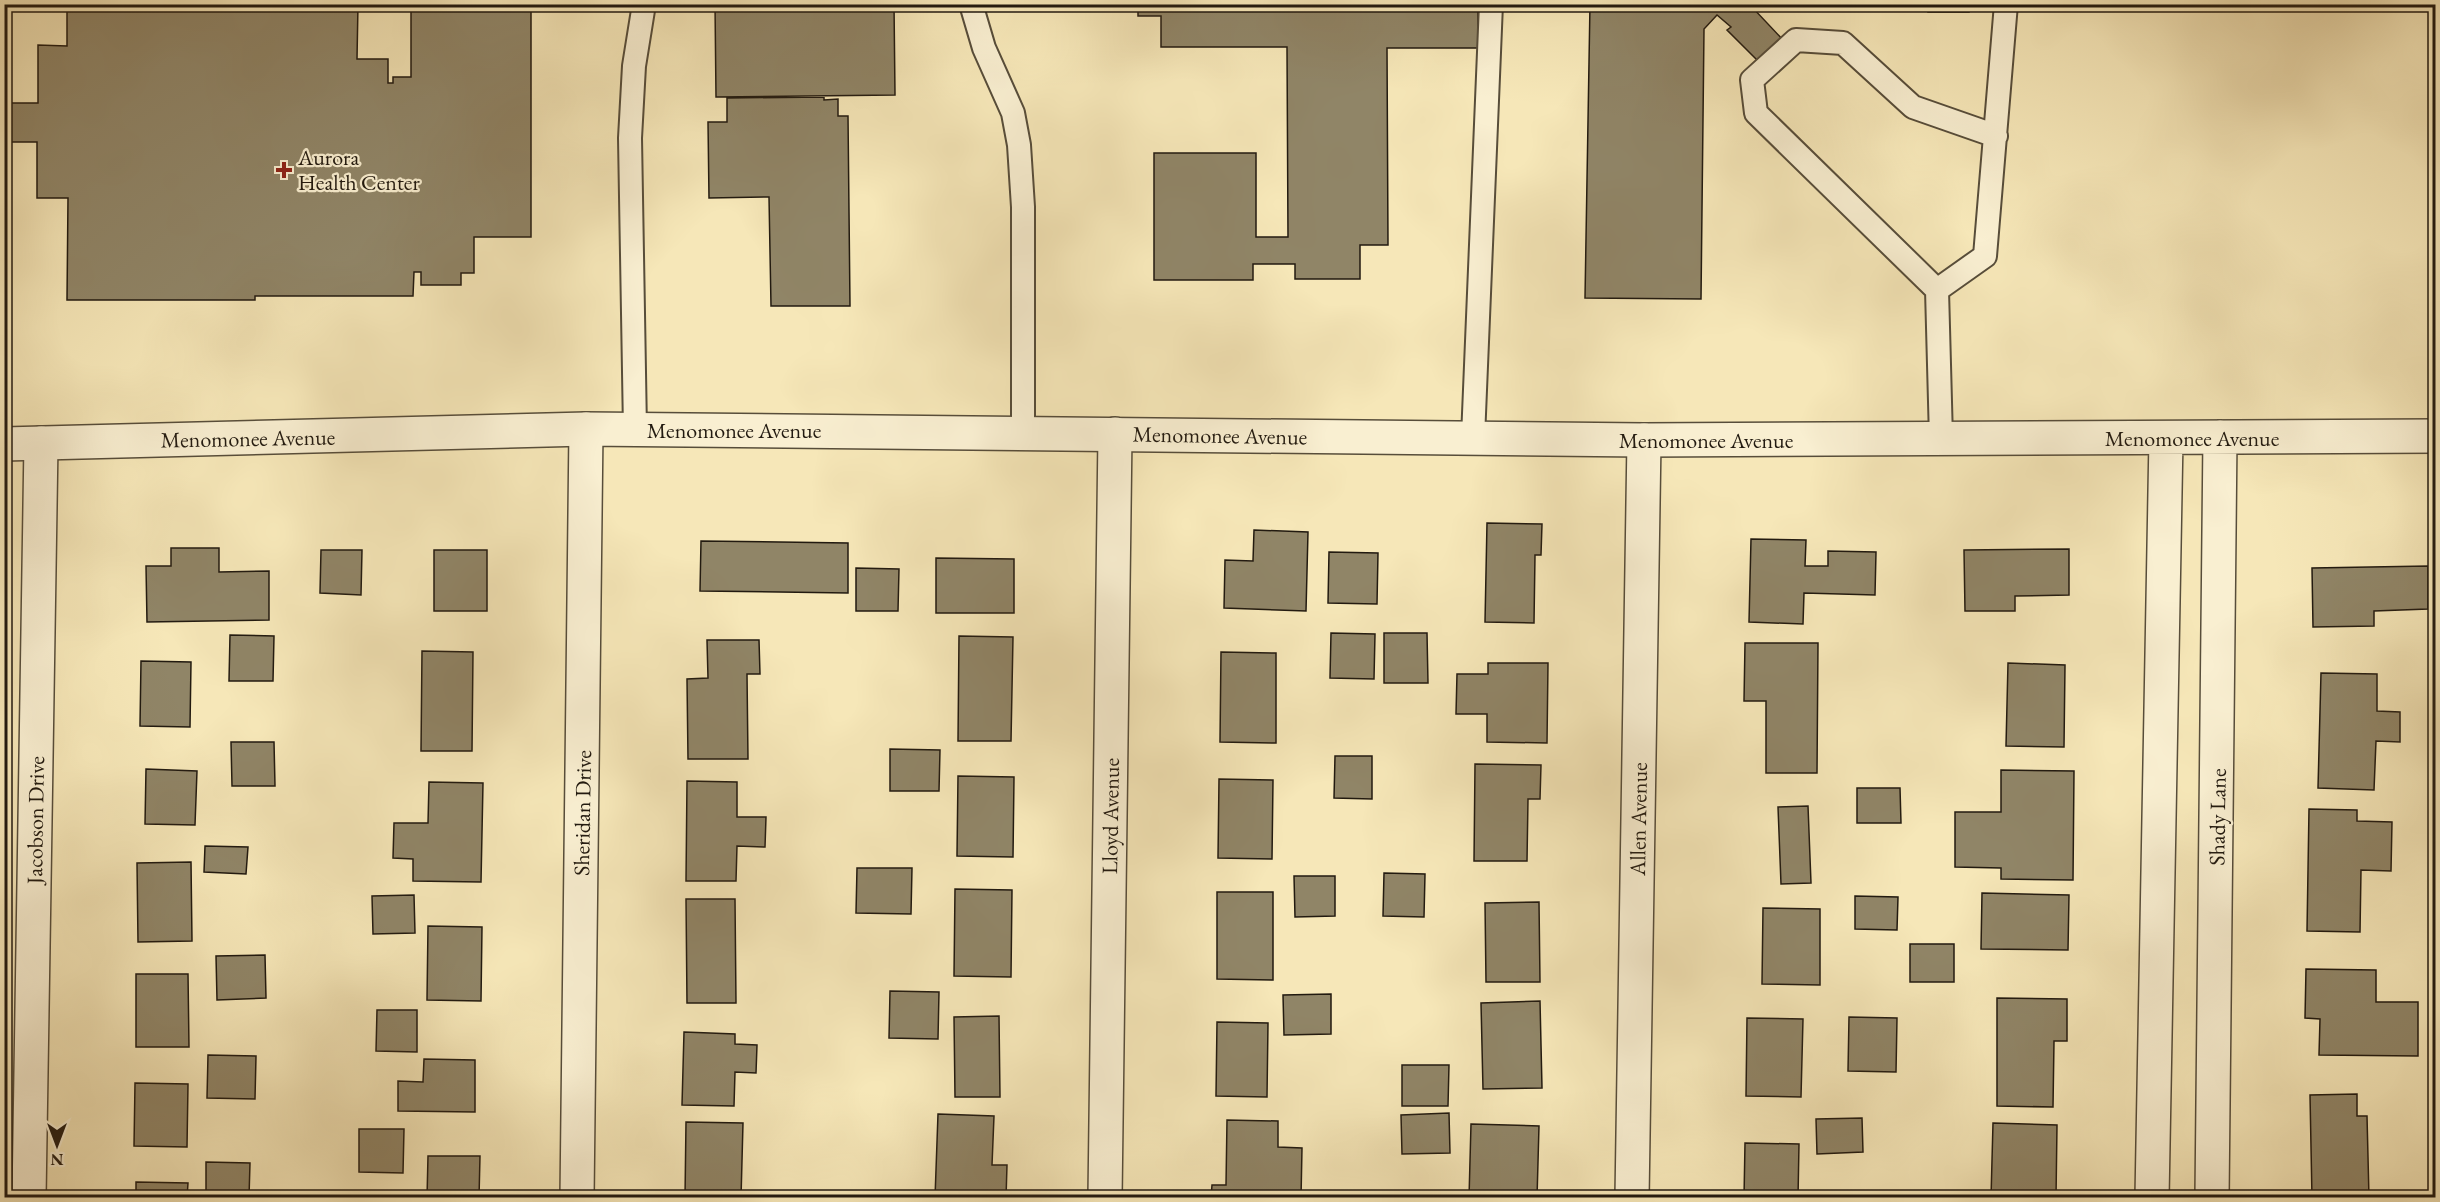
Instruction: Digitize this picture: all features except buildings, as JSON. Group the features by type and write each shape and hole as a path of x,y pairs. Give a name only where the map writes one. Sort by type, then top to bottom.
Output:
{"street":[{"name":"Menomonee Avenue","path":"4,444 586,429 1644,440 2436,436"},
{"name":"Sheridan Drive","path":"577,1197 586,429"},
{"name":"Lloyd Avenue","path":"1105,1197 1115,434"},
{"name":"Shady Lane","path":"2212,1197 2220,437"},
{"path":"2152,1197 2166,438"},
{"name":"Allen Avenue","path":"1632,1197 1644,440"},
{"name":"Jacobson Drive","path":"29,1197 41,443"}],"lane":[{"path":"635,430 630,138 634,66 644,4"},
{"path":"971,4 984,48 1013,113 1019,145 1023,207 1023,433"},
{"path":"1473,438 1491,4"},
{"path":"1937,290 1985,256 2006,4"},
{"path":"1941,439 1937,290 1756,113 1752,80 1796,40 1843,43 1913,107 1996,136"}],"place":[{"name":"Aurora Health Center","path":"284,170"}]}
